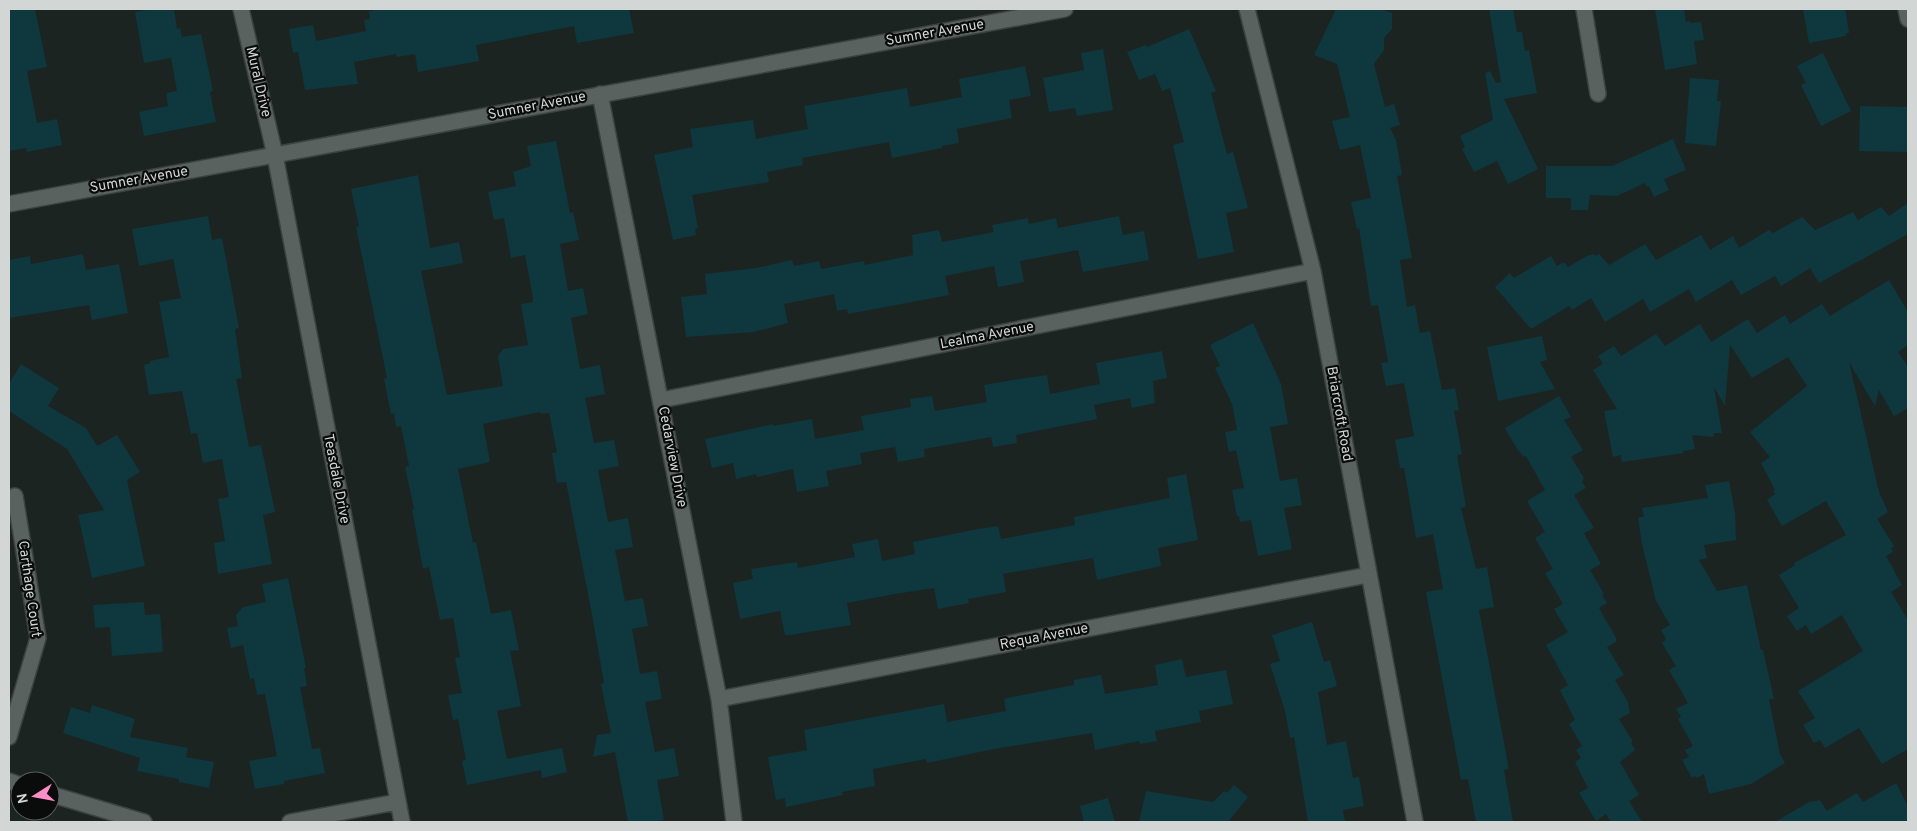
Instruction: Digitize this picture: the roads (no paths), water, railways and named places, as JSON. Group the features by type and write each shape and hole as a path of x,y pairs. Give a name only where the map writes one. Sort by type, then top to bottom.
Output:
{"street":[{"name":"Mural Drive","path":"241,9 275,155"},
{"name":"Sumner Avenue","path":"9,204 1066,9"},
{"name":"Briarcroft Road","path":"1248,9 1313,271 1415,822"},
{"path":"1584,9 1598,94"},
{"path":"1906,9 1908,19"},
{"name":"Cedarview Drive","path":"600,94 719,699 734,822"},
{"name":"Teasdale Drive","path":"275,155 402,822"},
{"name":"Lealma Avenue","path":"661,400 1313,271"},
{"name":"Carthage Court","path":"9,738 38,638 16,496"},
{"name":"Requa Avenue","path":"719,699 1368,575"},
{"path":"60,797 144,822"},
{"path":"290,822 397,802"}]}
